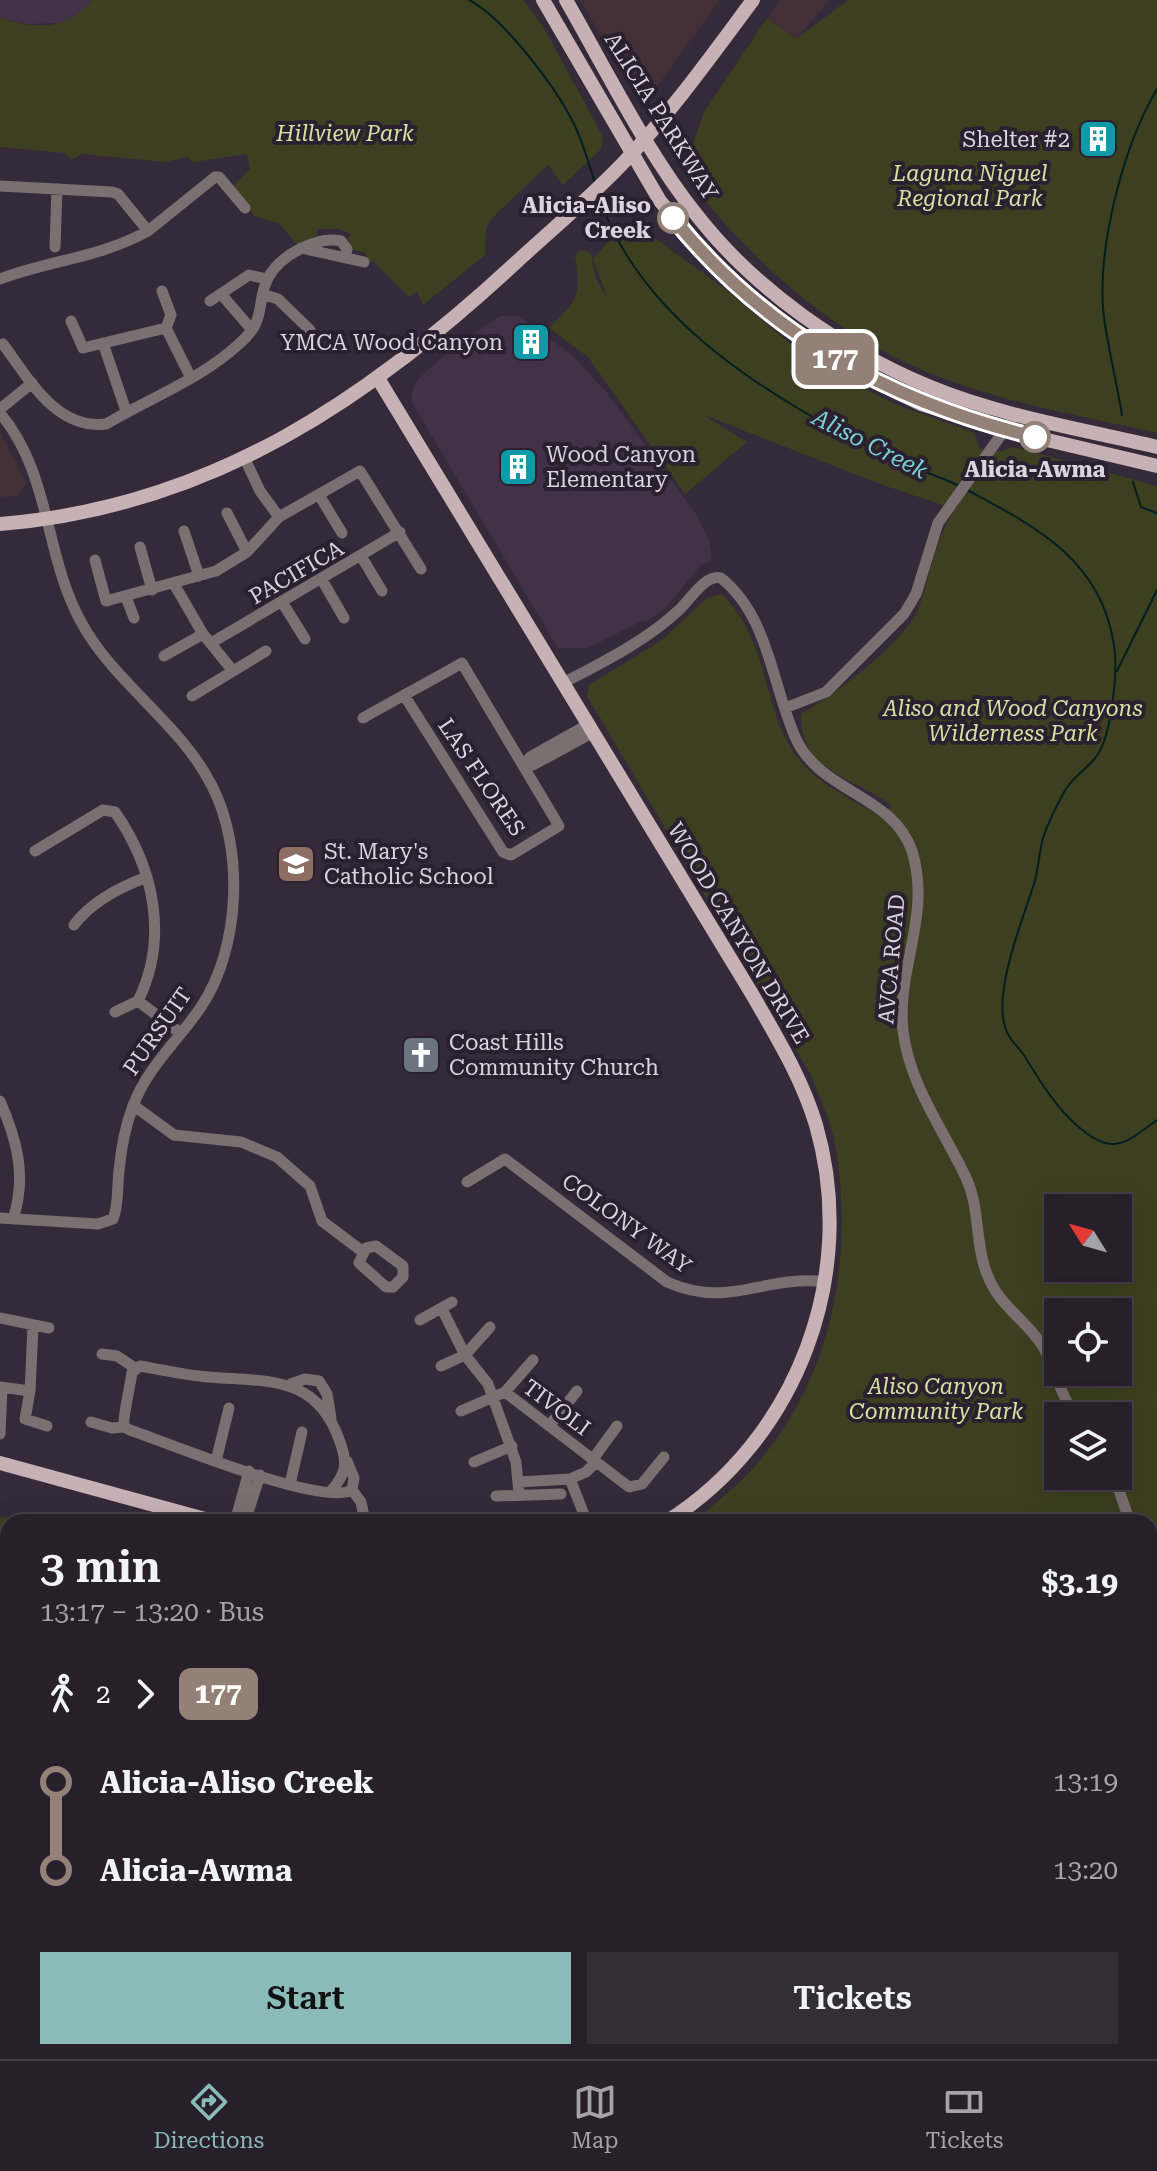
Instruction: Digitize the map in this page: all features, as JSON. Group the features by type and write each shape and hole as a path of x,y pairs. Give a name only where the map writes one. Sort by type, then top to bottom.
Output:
{"main road":[{"name":"ALICIA PARKWAY","path":"543,0 627,158 686,235 765,311 863,376 921,404 1005,430 1157,466"},
{"name":"ALICIA PARKWAY","path":"566,0 645,137 700,219 738,262 772,293 872,359 929,387 1016,414 1157,447"},
{"path":"0,524 47,520 120,503 244,457 301,430 379,380 440,331 627,158 753,0"},
{"name":"WOOD CANYON DRIVE","path":"379,380 759,1006 807,1097 825,1164 829,1198 826,1282 809,1343 774,1417 729,1473 676,1514"},
{"path":"0,1463 187,1514"}],"street":[{"path":"0,279 32,267 84,258 148,231 215,177 219,177 245,208"},
{"path":"0,186 118,194 148,231"},
{"path":"55,247 57,189"},
{"path":"3,344 32,383 74,422 90,426 106,424 219,362 252,330 265,295 267,279 301,248 321,238 341,241 347,249 345,258 364,262"},
{"path":"210,301 249,275 267,279"},
{"path":"162,291 171,315 166,328 191,378"},
{"path":"221,294 252,330"},
{"path":"265,295 278,299 310,330"},
{"path":"71,321 83,348 166,328"},
{"path":"103,343 126,411"},
{"path":"0,411 32,383"},
{"name":"PURSUIT","path":"0,411 33,466 58,568 82,625 191,753 212,784 225,816 233,850 235,883 222,960 201,1007 148,1074 133,1105 123,1141 113,1219 98,1224 0,1218"},
{"path":"785,708 826,692 904,614 916,594 934,531 1016,414"},
{"path":"244,457 260,491 279,517"},
{"path":"95,560 106,601 199,576 247,552 279,517 360,471 421,569"},
{"path":"319,495 342,533"},
{"path":"227,513 247,552"},
{"path":"184,531 199,576"},
{"name":"PACIFICA","path":"164,656 207,639 282,602 400,532"},
{"path":"140,547 152,590"},
{"path":"361,556 382,591"},
{"name":"AVCA ROAD","path":"563,683 644,638 713,577 726,581 759,631 799,744 811,762 836,784 884,811 907,840 915,864 918,898 917,933 902,1006 909,1056 924,1100 968,1183 990,1282 1009,1311 1041,1344 1068,1402"},
{"path":"322,580 344,618"},
{"path":"174,584 207,639 233,671"},
{"path":"126,597 134,618"},
{"path":"282,602 305,639"},
{"path":"192,696 266,651"},
{"name":"LAS FLORES","path":"363,718 404,695 462,663 559,826 511,855 503,852 404,695"},
{"name":"LAS FLORES","path":"524,765 530,757 590,729"},
{"path":"35,851 103,810 115,812 137,846 147,877 156,942 153,964 138,1001 115,1012"},
{"path":"74,925 82,914 109,894 147,877"},
{"path":"138,1001 179,1032"},
{"path":"133,1105 174,1135 241,1142 277,1157 310,1186 322,1221 363,1252"},
{"path":"1,1106 19,1156 18,1203 13,1219"},
{"name":"COLONY WAY","path":"467,1182 505,1159 667,1282 690,1292 723,1295 799,1278 826,1282"},
{"name":"TIVOLI","path":"420,1320 447,1306 465,1355 480,1372 512,1446 519,1488 570,1479 586,1472 594,1461"},
{"path":"0,1318 49,1328"},
{"path":"33,1327 30,1391 25,1419 47,1426"},
{"path":"441,1366 465,1355 490,1327"},
{"path":"102,1354 117,1356 135,1368 291,1384 305,1379 319,1381 327,1394 331,1418 354,1478 352,1490 361,1502 363,1514"},
{"path":"505,1392 533,1360"},
{"path":"124,1427 122,1417 135,1368"},
{"path":"291,1384 331,1418"},
{"path":"0,1434 1,1387 30,1391"},
{"path":"549,1426 577,1391"},
{"name":"TIVOLI","path":"492,1397 505,1392 629,1487 642,1484 664,1457"},
{"path":"461,1411 492,1397"},
{"path":"216,1461 229,1408"},
{"path":"91,1422 124,1427 290,1484 341,1494 352,1490"},
{"path":"594,1461 617,1426"},
{"path":"290,1484 302,1432"},
{"path":"474,1462 512,1446"},
{"path":"330,1492 343,1475 347,1461"},
{"path":"238,1514 254,1473"},
{"path":"246,1514 254,1473"},
{"path":"570,1479 584,1514"},
{"path":"496,1496 519,1488 561,1494"},
{"path":"1119,1490 1127,1514"}],"shaded area":[{"path":"0,0 92,0 81,14 68,23 28,24 0,18"},
{"path":"580,0 720,0 651,94 635,93"},
{"path":"780,0 830,0 796,39 767,18"},
{"path":"500,316 518,316 571,354 608,394 695,513 709,540 712,561 702,564 666,607 647,622 642,621 588,648 558,648 411,401 413,387 422,375 460,342"},
{"path":"0,433 27,483 18,496 0,497"}],"green space":[{"name":"Hillview Park","path":"92,0 523,0 543,26 603,137 601,149 563,185 548,165 494,216 486,228 485,255 423,305 417,291 409,297 374,262 366,260 366,253 351,249 347,239 351,234 339,229 317,229 317,235 297,245 279,223 254,216 233,186 250,169 247,154 194,162 187,157 165,162 81,154 72,160 65,153 0,147 0,18 50,25 73,17"},
{"name":"Laguna Niguel Regional Park","path":"848,0 1157,0 1157,433 979,391 879,349 824,314 774,273 728,227 685,177 693,169 687,162 704,112 767,18 796,39"},
{"path":"635,224 721,286 793,346 853,383 895,404 974,433 980,449 1001,451 1014,447 1157,486 1157,1514 703,1514 757,1464 783,1430 804,1393 820,1354 832,1313 839,1272 842,1229 835,1144 811,1075 587,696 589,685 662,640 708,597 722,594 750,635 778,721 800,761 828,786 881,817 892,806 819,761 809,749 801,714 868,666 912,621 938,545 955,509 877,483 702,414 747,442 685,494 588,357 549,328 576,296 575,255 582,249 591,254 596,279 608,299 593,259 622,226"}],"waterway":[{"name":"Aliso Creek","path":"469,0 513,37 555,92 577,131 595,183"},
{"path":"1122,415 1105,325 1103,298 1107,236 1122,172 1144,113 1157,89"},
{"name":"Aliso Creek","path":"599,197 619,243 647,284 680,321 718,354 802,411 897,462 957,485"},
{"path":"1133,482 1141,507 1157,513"},
{"name":"Aliso Creek","path":"967,490 1041,533 1080,568 1107,615 1115,656 1112,703 1102,747 1067,787 1044,836 1034,884 1005,982 1002,1003 1004,1021 1009,1036 1049,1093 1067,1116 1087,1134 1108,1144 1117,1144 1135,1136 1157,1120"},
{"path":"1117,671 1157,590"}],"bus line":[{"name":"177","path":"673,218 724,275 765,311 863,376 921,404 1035,437"}],"place":[{"name":"Shelter #2","path":"1098,139"},
{"name":"Alicia-Aliso Creek","path":"673,218"},
{"name":"YMCA Wood Canyon","path":"531,342"},
{"name":"Alicia-Awma","path":"1035,437"},
{"name":"Wood Canyon Elementary","path":"518,467"},
{"name":"St. Mary's Catholic School","path":"296,864"},
{"name":"Coast Hills Community Church","path":"421,1055"}],"park label":[{"name":"Aliso and Wood Canyons Wilderness Park","path":"1013,720"},
{"name":"Aliso Canyon Community Park","path":"936,1398"}]}
